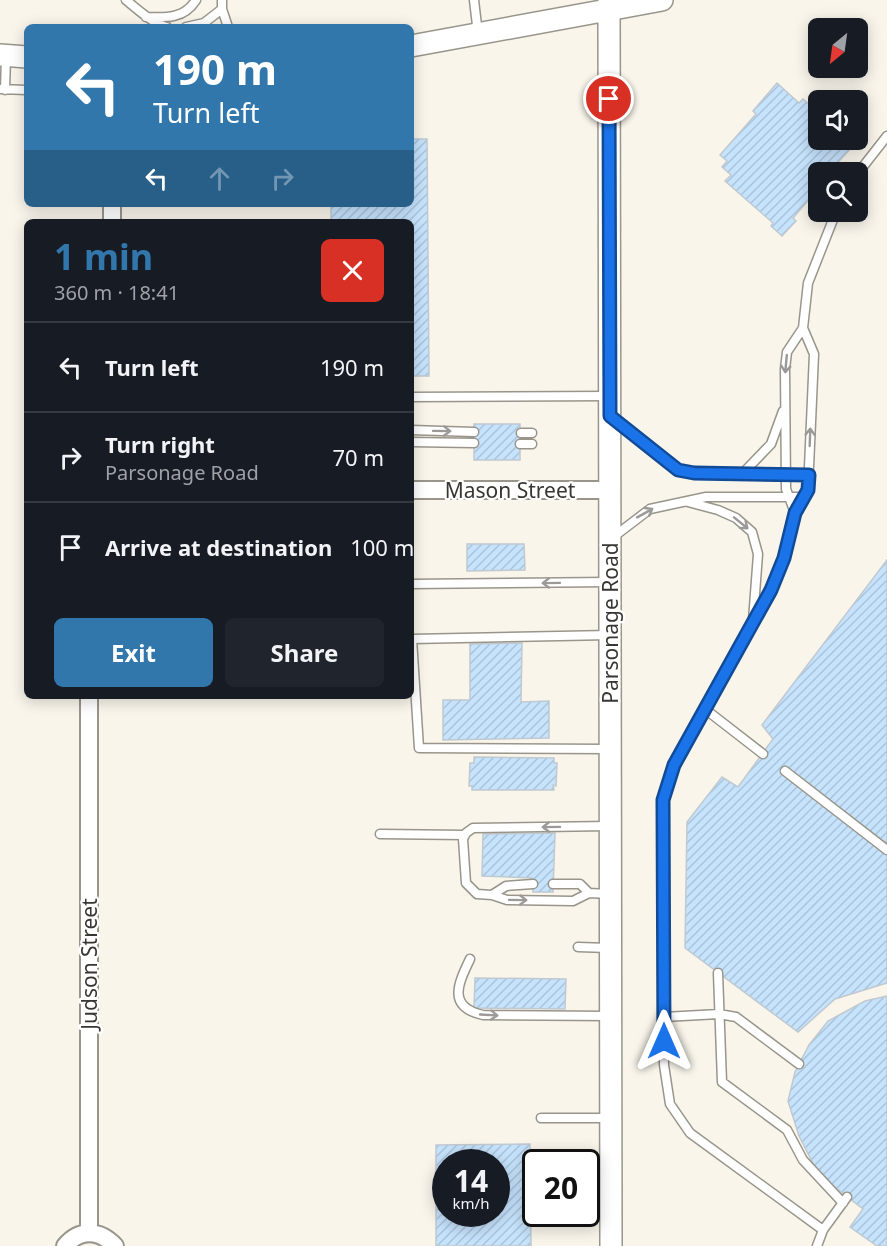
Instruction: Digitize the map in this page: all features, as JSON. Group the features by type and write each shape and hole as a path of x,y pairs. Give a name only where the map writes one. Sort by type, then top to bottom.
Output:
{"street":[{"path":"414,46 478,35 609,5 662,0"},
{"name":"Parsonage Road","path":"609,5 609,826 599,894 610,948 611,1246"},
{"name":"Mason Street","path":"414,490 610,490"},
{"name":"Judson Street","path":"89,699 89,1233"},
{"path":"65,1246 79,1235 89,1233 108,1238 115,1246"}],"lane":[{"path":"126,0 156,24"},
{"path":"146,17 178,16 187,11 196,0"},
{"path":"474,0 478,35"},
{"path":"200,24 204,23 222,4"},
{"path":"222,4 227,24"},
{"path":"11,55 2,89 24,90"},
{"path":"867,162 887,136"},
{"path":"795,513 786,489 787,352 803,328 808,283 832,222"},
{"path":"803,328 814,354 808,490 795,513 784,558 753,624 674,765 663,800 664,1065 670,1104 690,1133 824,1230"},
{"path":"414,397 610,406 678,470 694,473 809,475"},
{"path":"743,473 771,444 785,405"},
{"path":"414,430 474,432"},
{"path":"521,433 532,433"},
{"path":"414,442 474,443"},
{"path":"520,444 532,444"},
{"path":"610,539 650,509 706,496 804,497"},
{"path":"687,502 718,510 736,518 752,532 758,554 753,624"},
{"path":"414,584 610,582"},
{"path":"414,639 610,635"},
{"path":"414,670 419,748 609,749"},
{"path":"705,709 763,754"},
{"path":"784,771 887,850"},
{"path":"599,894 573,902 507,900 492,895 477,894 466,883 463,839 472,828 609,826"},
{"path":"380,834 465,835"},
{"path":"492,895 506,886 533,884"},
{"path":"553,884 580,884 599,894"},
{"path":"578,947 610,948"},
{"path":"470,959 458,990 463,1008 470,1012 483,1015 610,1016"},
{"path":"718,973 722,1082 787,1130 803,1160 845,1200 824,1230 817,1246"},
{"path":"664,1017 719,1014 736,1017 799,1064"},
{"path":"541,1118 610,1118"}],"building":[{"path":"777,83 799,103 803,99 808,103 808,150 849,150 838,162 808,162 808,201 793,218 796,221 782,236 771,226 773,223 725,181 731,175 722,167 727,161 720,155 756,114 753,111"},
{"path":"414,139 427,139 429,376 414,376 414,219 331,219 331,207 414,207"},
{"path":"474,424 520,424 520,460 474,460"},
{"path":"467,544 524,544 525,570 467,571"},
{"path":"887,560 887,983 835,999 798,1032 685,948 687,822 722,777 738,787 773,739 762,725"},
{"path":"522,643 521,702 549,701 549,738 443,740 443,700 470,700 470,644"},
{"path":"474,757 554,758 554,763 557,763 556,786 553,785 554,790 472,790 472,786 469,786 470,763 474,763"},
{"path":"555,833 553,892 533,892 532,878 482,876 483,834"},
{"path":"475,978 566,979 565,1009 474,1008"},
{"path":"887,996 887,1246 877,1246 850,1227 863,1209 819,1175 799,1136 788,1101 795,1072 809,1045 828,1021 865,1001"},
{"path":"530,1144 530,1149 522,1149 522,1227 531,1227 531,1246 436,1246 436,1227 510,1227 510,1149 436,1149 436,1145"}],"route":[{"path":"609,99 610,416 678,470 694,473 809,475 808,490 795,513 784,558 771,590 674,765 663,800 664,1041"}]}
